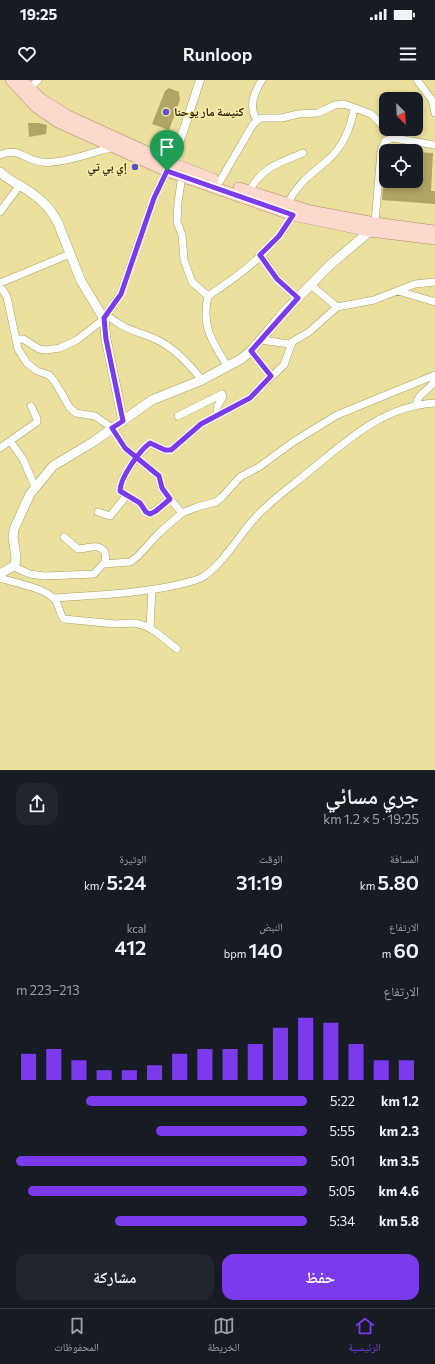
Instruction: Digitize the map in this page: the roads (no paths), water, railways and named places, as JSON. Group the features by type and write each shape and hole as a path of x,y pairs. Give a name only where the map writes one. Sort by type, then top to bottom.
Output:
{"main road":[{"path":"11,80 25,87 52,107 68,116 169,167 182,176 293,215 372,227 435,239"},
{"path":"25,87 36,106 58,122 116,147 169,167 220,181 310,211 372,227 435,231"},
{"path":"0,172 8,179 42,199 52,211 81,281 106,317 106,339 123,421"},
{"path":"0,574 14,567 16,557 13,537 22,508 35,487 53,466 93,442 152,400 202,380 228,367 251,351 298,298 372,227"}],"street":[{"path":"25,87 38,80"},
{"path":"257,120 251,105 262,80"},
{"path":"417,80 432,100 435,113"},
{"path":"16,339 23,339 39,349 46,350 60,348 77,340 106,317 121,294 154,198 169,167 198,81"},
{"path":"220,181 257,120 265,117 282,118 298,114 318,113 340,104 372,114 379,122"},
{"path":"288,204 293,193 330,158 342,142 350,126 354,108"},
{"path":"372,227 382,147 385,141 393,138 435,145"},
{"path":"0,155 12,151 42,162 56,162 116,147"},
{"path":"249,191 255,181 269,167 303,153"},
{"path":"182,176 177,222 182,235 184,260 192,282 208,296"},
{"path":"0,212 20,185"},
{"path":"228,367 212,341 206,325 205,319 208,296 238,275 260,255 279,236 293,215"},
{"path":"0,283 70,254"},
{"path":"260,255 277,279 298,298"},
{"path":"260,340 290,344 309,332 337,307 374,300 415,284 435,282"},
{"path":"311,285 337,307"},
{"path":"0,286 7,297 18,349 27,363 37,371 49,375 61,391 70,408 76,413 95,416 112,428 125,448 159,476 162,488 182,513"},
{"path":"398,290 435,302"},
{"path":"106,317 124,328 153,338 168,346 181,357 202,380"},
{"path":"170,499 150,514 146,512 140,503 121,492 120,488 136,457 150,443 165,450 171,450 201,424 250,398 284,365 290,344"},
{"path":"251,351 271,376"},
{"path":"14,567 30,574 53,576 94,574 98,572 101,566 106,564 124,564 134,559 159,533 182,513 216,502 240,477 259,467 293,442 338,415 435,375"},
{"path":"416,405 418,396 430,387 435,380"},
{"path":"178,416 222,394 223,397 217,407 217,415"},
{"path":"54,598 152,590 201,578 221,560 256,517 321,462 372,422 394,411 416,405 435,403"},
{"path":"0,448 37,422 31,406"},
{"path":"10,441 23,459 35,487"},
{"path":"98,512 110,516 127,495"},
{"path":"64,537 78,549 91,546 100,548 105,552 106,564"},
{"path":"0,578 41,590 54,598 58,604 62,617 68,621 116,624 134,623 150,628 177,649"},
{"path":"150,628 152,590"}],"place":[{"name":"كنيسة مار يوحنا","path":"166,112"},
{"name":"إي بي تي","path":"135,167"}]}
